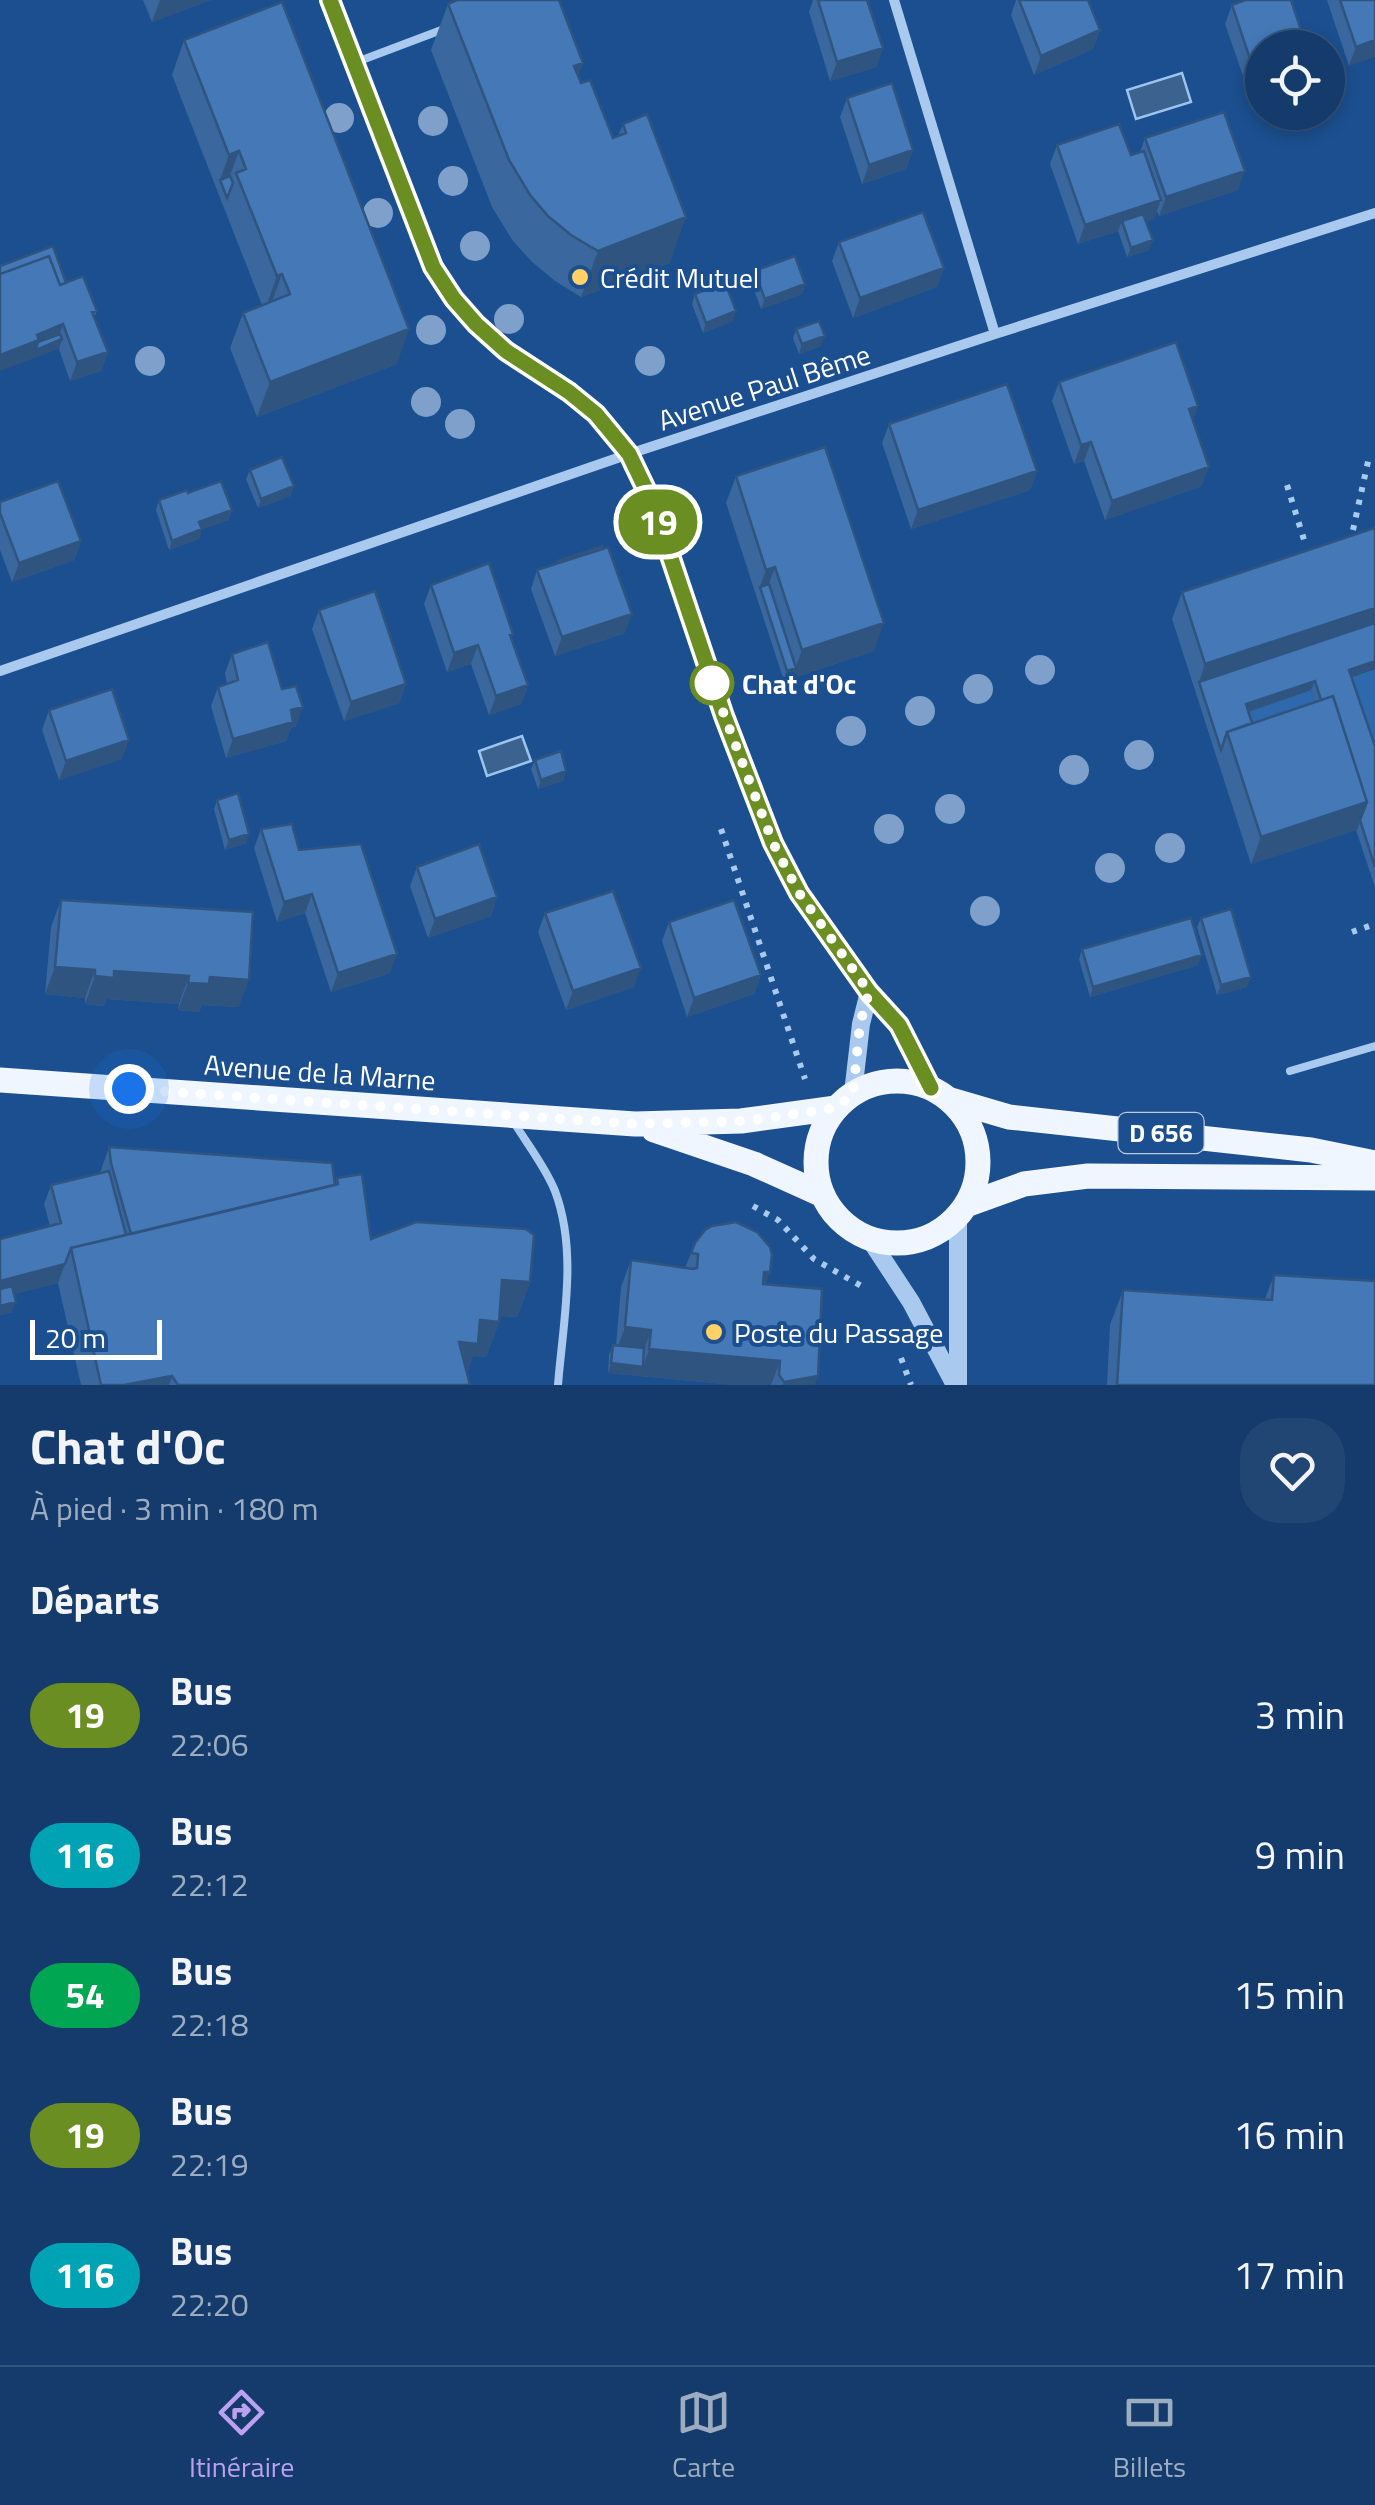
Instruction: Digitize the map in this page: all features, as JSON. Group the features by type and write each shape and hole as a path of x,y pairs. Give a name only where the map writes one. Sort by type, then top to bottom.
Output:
{"main road":[{"name":"Avenue de la Marne","path":"0,1080 635,1124 741,1121 844,1101"},
{"path":"904,1081 940,1094 964,1117 975,1138 975,1184 962,1210 944,1228 908,1242 869,1238 850,1228 824,1196 816,1166 820,1135 844,1101 877,1083 904,1081"},
{"name":"D 656","path":"940,1094 1009,1117 1311,1150 1375,1163"},
{"name":"Avenue de la Marne","path":"635,1124 754,1164 824,1196"},
{"name":"D 656","path":"962,1210 1024,1184 1088,1176 1375,1178"}],"street":[{"path":"330,0 433,267 476,324 506,351 596,414 629,454 652,502 709,676 773,843 799,893 869,992 899,1025 940,1094"},
{"path":"894,0 995,334"},
{"name":"Avenue Paul Bême","path":"0,670 629,454 1375,213"},
{"path":"844,1101 869,992"},
{"path":"956,1385 962,1210"},
{"path":"869,1238 912,1302 956,1385"}],"lane":[{"path":"354,62 449,28"},
{"path":"1290,1071 1375,1046"},
{"path":"510,1116 554,1189 566,1234 558,1385"}],"path":[{"path":"1353,530 1368,457"},
{"path":"1287,486 1305,543"},
{"path":"722,829 805,1081"},
{"path":"1352,932 1375,924"},
{"path":"751,1205 778,1220 814,1259 862,1286 874,1300"},
{"path":"899,1350 910,1385"}],"shaded area":[{"path":"1182,73 1191,102 1136,119 1127,90"},
{"path":"1375,669 1375,766 1346,679"},
{"path":"1311,690 1323,724 1253,747 1243,714"},
{"path":"522,736 531,761 487,776 479,751"}],"building":[{"path":"457,0 559,0 583,63 574,66 581,83 590,80 613,138 626,133 623,124 647,114 686,217 598,251 548,216 509,160 448,4"},
{"path":"818,0 867,0 883,48 837,62"},
{"path":"1019,0 1088,0 1100,30 1041,56"},
{"path":"1245,0 1291,0 1301,30 1245,30 1245,44 1232,5"},
{"path":"1340,0 1375,0 1375,40 1356,47"},
{"path":"282,2 409,329 270,382 243,313 290,294 282,274 277,276 236,173 246,169 239,151 229,155 184,40"},
{"path":"892,83 913,150 869,165 847,98"},
{"path":"1224,112 1245,171 1166,197 1145,138"},
{"path":"1119,124 1131,155 1144,151 1161,200 1085,225 1057,145"},
{"path":"230,176 233,183 227,198 220,180"},
{"path":"923,212 944,268 860,298 839,242"},
{"path":"1143,214 1153,240 1131,248 1122,221"},
{"path":"53,246 66,283 60,285 49,256 0,274 0,266"},
{"path":"49,256 60,285 83,276 108,352 77,362 63,324 37,335 39,340 0,355 0,274"},
{"path":"795,256 805,284 765,299 754,271"},
{"path":"725,282 736,311 706,323 695,294"},
{"path":"819,321 825,336 802,344 796,329"},
{"path":"60,334 62,339 36,350 38,342"},
{"path":"1176,342 1198,406 1189,409 1209,467 1112,501 1091,442 1081,445 1059,382"},
{"path":"1007,384 1037,471 918,510 889,424"},
{"path":"825,447 884,623 802,650 775,567 766,570 736,476"},
{"path":"282,457 294,486 261,499 250,470"},
{"path":"58,481 81,541 19,563 0,513 0,502"},
{"path":"221,481 232,510 199,522 202,529 172,541 159,500"},
{"path":"1375,528 1375,608 1205,664 1182,592"},
{"path":"602,546 603,549 558,563 558,561"},
{"path":"608,547 632,614 562,637 537,570"},
{"path":"489,563 528,685 496,696 478,645 454,653 431,585"},
{"path":"769,584 796,668 787,671 760,587"},
{"path":"375,591 406,684 351,702 319,610"},
{"path":"1375,623 1375,661 1349,670 1375,746 1375,867 1360,820 1367,802 1333,696 1321,700 1315,681 1246,704 1252,723 1227,732 1221,750 1199,682"},
{"path":"268,642 282,689 296,686 303,707 291,710 293,722 233,739 218,687 238,680 232,654"},
{"path":"112,689 129,740 66,761 49,710"},
{"path":"1333,696 1367,802 1261,837 1227,732"},
{"path":"561,751 566,771 541,780 535,760"},
{"path":"238,793 249,834 229,840 217,800"},
{"path":"292,824 299,850 361,844 397,954 338,973 312,894 284,902 261,829"},
{"path":"479,844 497,897 435,919 417,867"},
{"path":"613,891 641,968 573,991 545,913"},
{"path":"61,900 253,912 249,980 210,977 209,984 188,983 189,976 114,971 114,978 95,976 95,970 55,967"},
{"path":"734,900 761,975 694,998 669,922"},
{"path":"1231,909 1251,977 1221,985 1201,918"},
{"path":"1191,918 1202,955 1093,987 1082,949"},
{"path":"109,1147 332,1163 335,1185 131,1234"},
{"path":"109,1171 126,1235 71,1248 65,1264 0,1281 0,1239 61,1223 51,1185"},
{"path":"362,1174 371,1239 416,1222 526,1229 534,1235 530,1282 502,1280 499,1322 480,1320 478,1344 459,1342 470,1385 178,1385 172,1376 101,1385 71,1248 338,1184 337,1178"},
{"name":"Poste du Passage","path":"736,1222 757,1232 770,1247 770,1272 764,1272 763,1284 822,1289 818,1376 784,1382 779,1375 780,1361 649,1349 651,1330 625,1327 631,1260 697,1268 698,1254 691,1253 705,1230"},
{"path":"1274,1275 1375,1281 1375,1385 1117,1385 1123,1290 1272,1300"},
{"path":"12,1286 16,1302 0,1306 0,1289"},
{"path":"613,1345 644,1348 643,1367 611,1363"}],"bus line":[{"name":"19","path":"330,0 433,267 454,299 506,351 596,414 629,454 652,502 688,615 773,843 799,893 869,992 899,1025 931,1088"}],"place":[{"name":"Crédit Mutuel","path":"580,277"},
{"name":"Chat d'Oc","path":"712,683"},
{"name":"Poste du Passage","path":"714,1332"}],"route":[{"path":"129,1089 635,1124 741,1121 836,1108 853,1094 860,1024 869,992 799,893 773,843 712,683"}]}
